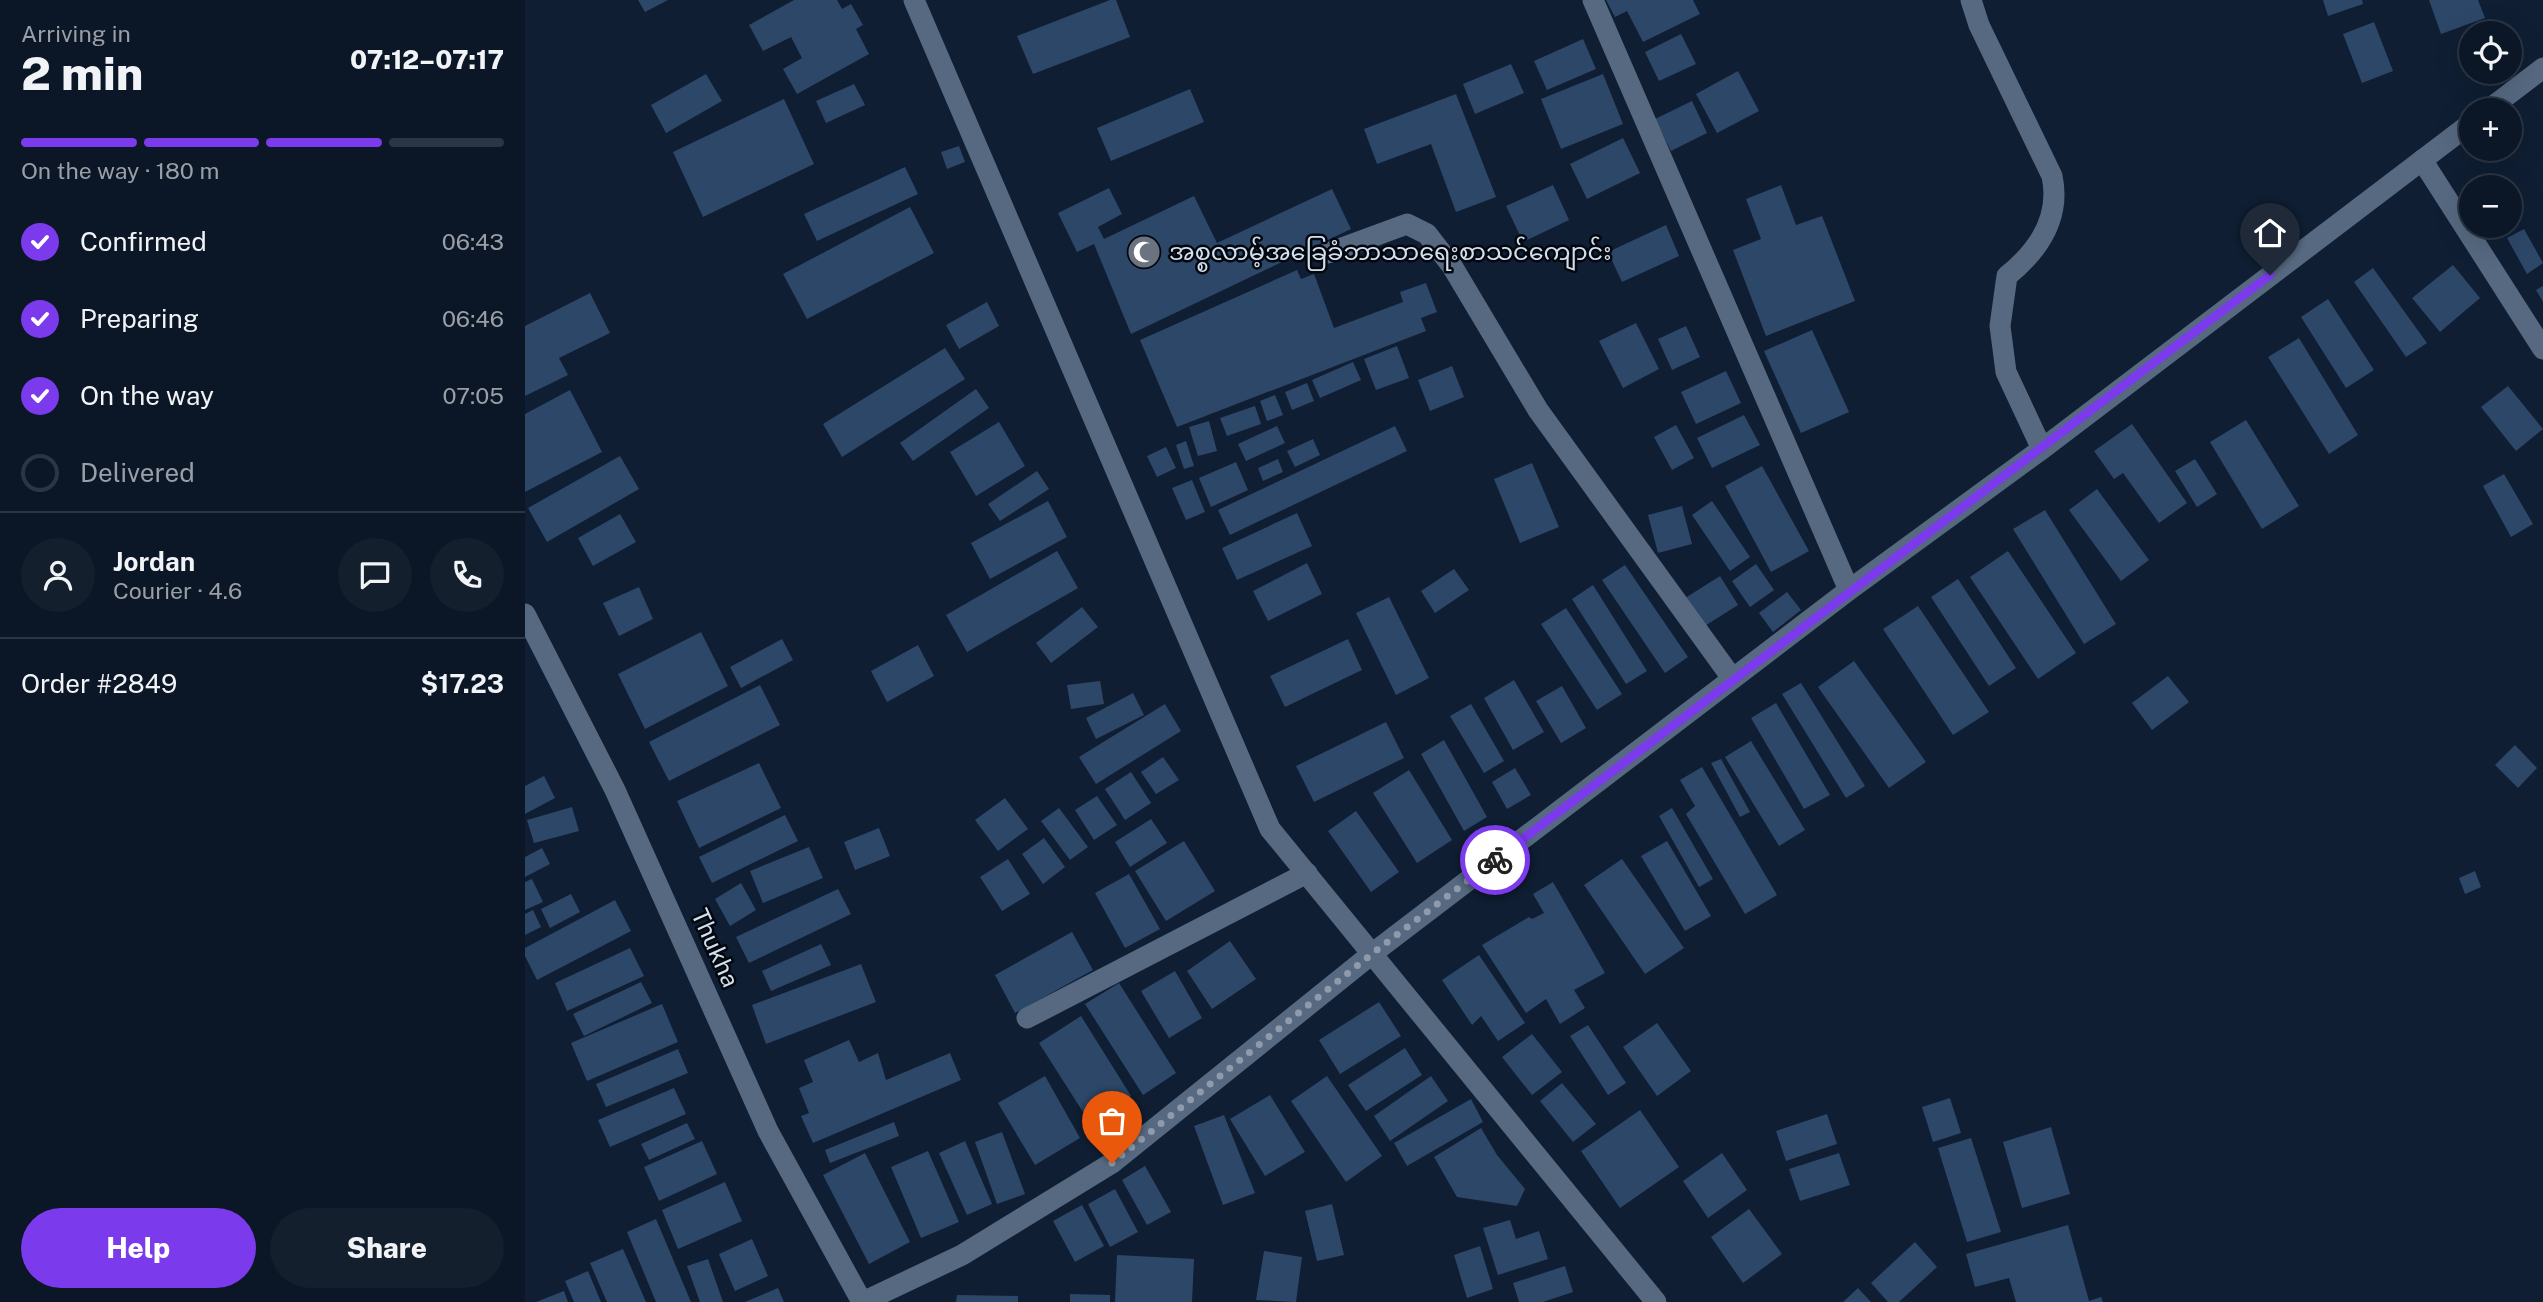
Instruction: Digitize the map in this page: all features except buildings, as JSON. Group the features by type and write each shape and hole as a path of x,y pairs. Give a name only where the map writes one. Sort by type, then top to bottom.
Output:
{"street":[{"path":"914,0 1270,829 1656,1302"},
{"path":"1594,0 1849,590"},
{"path":"1971,0 1979,25 2052,176 2055,191 2048,227 2030,257 2007,276 2000,326 2005,372 2042,449"},
{"path":"2504,98 2543,68"},
{"path":"862,1302 962,1255 1112,1163 1373,953 1732,678 2042,449 2459,132"},
{"path":"2422,160 2543,349"},
{"path":"1328,253 1408,224 1427,234 1453,266 1538,410 1732,678"},
{"name":"Thukha","path":"525,614 615,790 768,1131 862,1302"},
{"path":"1027,1018 1307,873"}],"way so far":[{"path":"1112,1163 1373,953 1495,860"}],"place":[{"name":"အစ္စလာမ့်အခြေခံဘာသာရေးစာသင်ကျောင်း","path":"1144,252"}],"route":[{"path":"1495,860 1849,590 2042,449 2270,275"}]}
